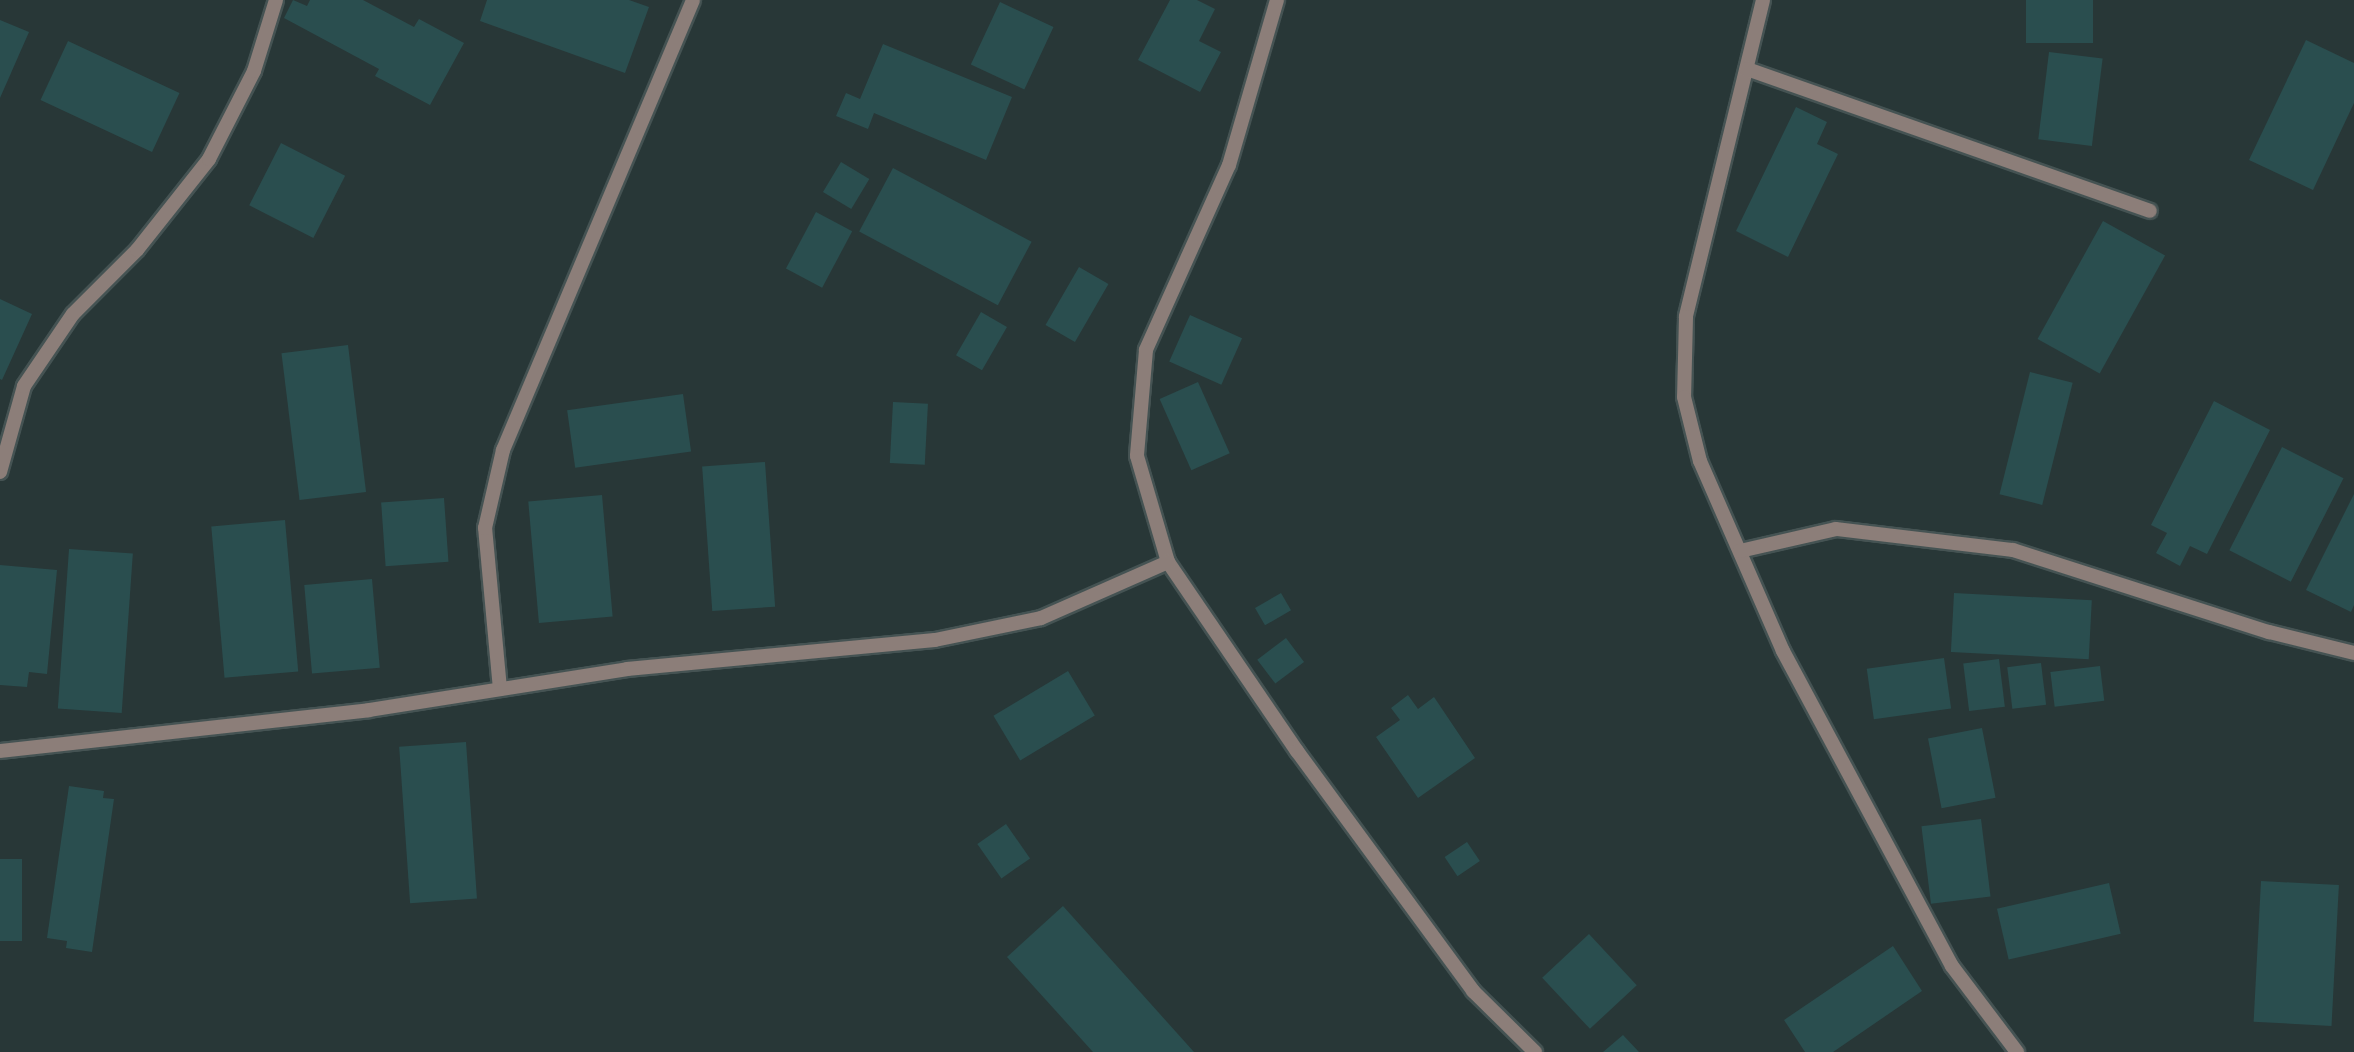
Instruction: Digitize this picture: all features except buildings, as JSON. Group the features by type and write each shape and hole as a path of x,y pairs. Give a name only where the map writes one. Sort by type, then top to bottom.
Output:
{"street":[{"path":"0,472 24,386 73,314 137,250 209,159 254,71 276,0"},
{"path":"500,689 485,528 503,450 693,0"},
{"path":"1277,0 1229,165 1146,350 1137,456 1168,562 1297,751 1474,991 1535,1052"},
{"path":"1763,0 1686,317 1684,397 1700,461 1783,651 1952,966 2017,1052"},
{"path":"1747,69 2150,212"},
{"path":"1740,551 1836,530 2013,550 2269,632 2354,653"},
{"path":"0,751 369,710 626,669 935,640 1041,618 1168,562"}]}
